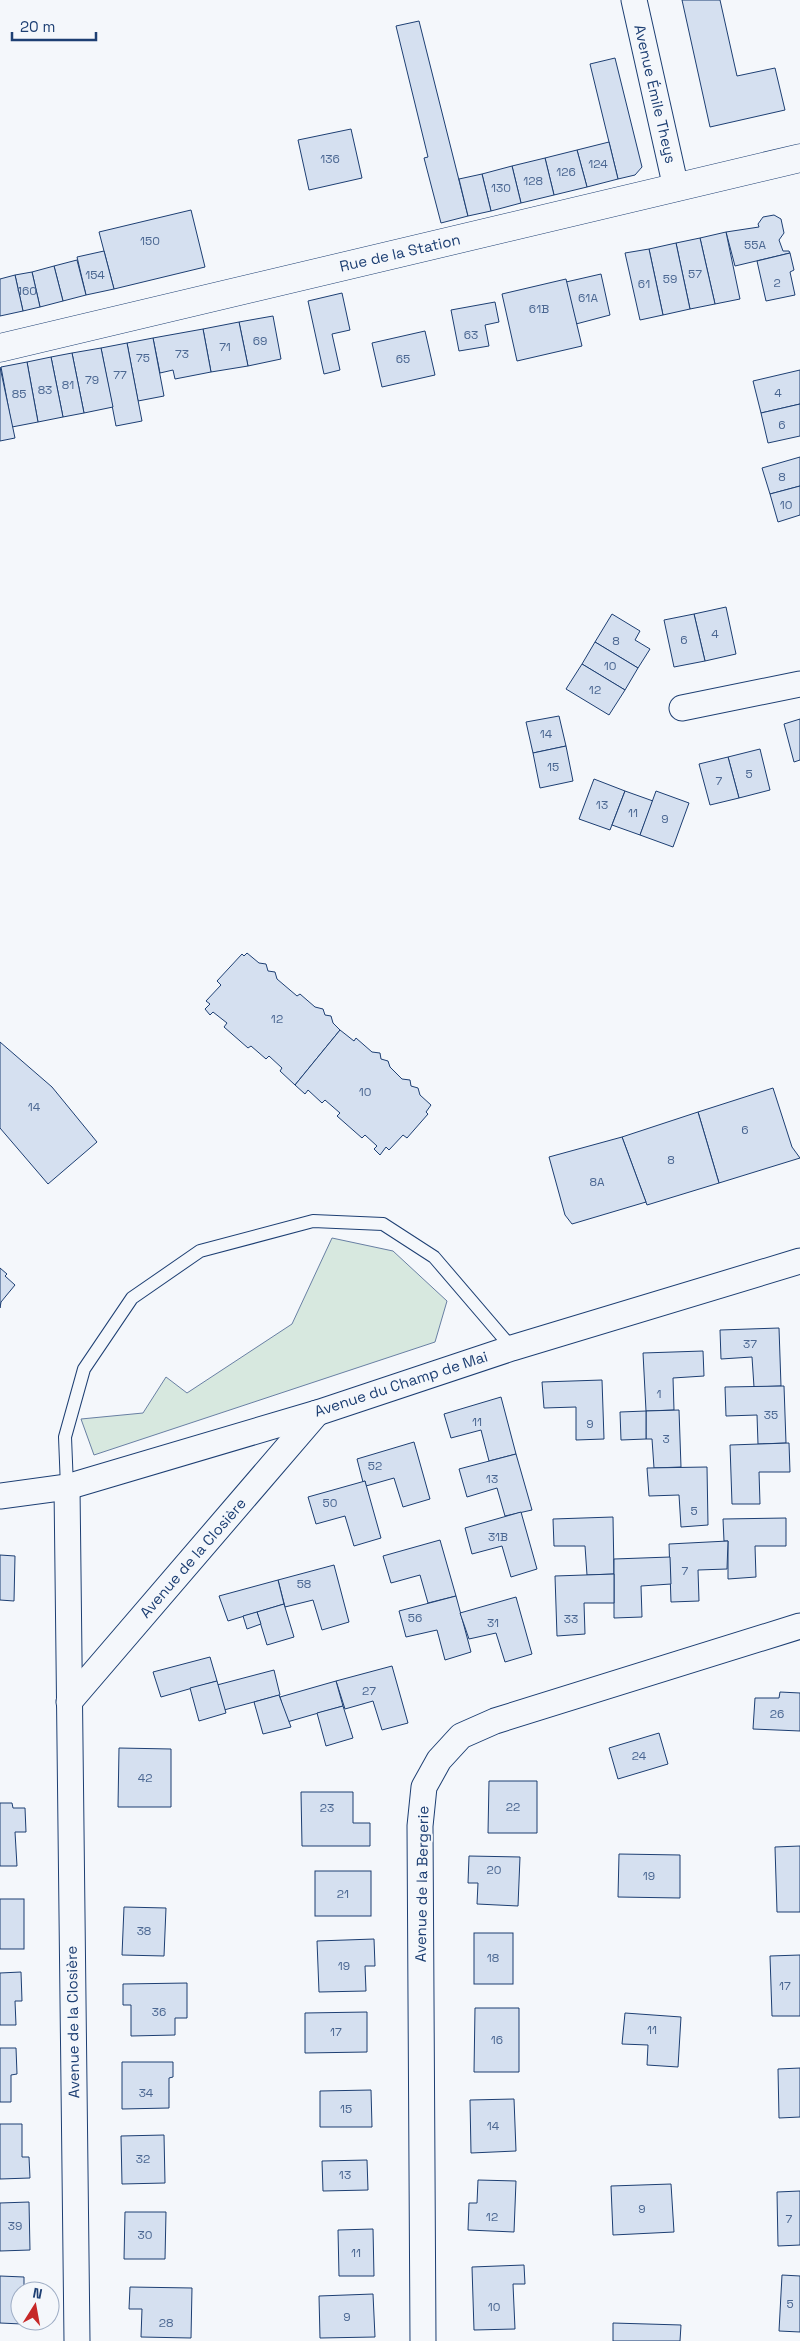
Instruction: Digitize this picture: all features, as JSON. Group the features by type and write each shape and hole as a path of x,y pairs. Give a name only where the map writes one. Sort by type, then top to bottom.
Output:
{"street":[{"name":"Avenue Émile Theys","path":"634,0 676,188"},
{"name":"Rue de la Station","path":"0,348 800,158"},
{"path":"682,708 800,684"},
{"name":"Avenue du Champ de Mai","path":"0,1496 67,1487 317,1413 512,1348 800,1261"},
{"name":"Avenue de la Closière","path":"69,1702 317,1413"},
{"name":"Avenue de la Closière","path":"67,1487 77,2341"},
{"name":"Avenue de la Bergerie","path":"423,2341 420,1826 424,1787 439,1760 461,1736 495,1720 800,1626"}],"lane":[{"path":"67,1487 65,1437 84,1369 132,1298 200,1251 313,1221 383,1224 434,1257 512,1348"}],"shaded area":[{"path":"332,1238 393,1251 447,1301 435,1342 94,1455 81,1419 143,1413 166,1377 187,1393 292,1324"}],"building":[{"path":"682,0 720,0 737,76 775,68 785,110 710,127"},
{"path":"419,21 468,216 441,223 424,158 428,157 396,26"},
{"path":"615,58 642,167 635,175 618,179 590,64"},
{"path":"351,129 362,178 309,190 298,140"},
{"path":"609,142 618,179 587,187 577,150"},
{"path":"577,150 587,187 554,195 545,158"},
{"path":"545,158 554,195 521,203 512,166"},
{"path":"512,166 521,203 491,211 482,174"},
{"path":"482,174 491,211 468,216 459,179"},
{"path":"191,210 205,267 114,289 99,232"},
{"path":"774,215 781,219 784,233 779,240 783,251 789,251 790,253 735,266 726,232 759,227 758,224 763,217"},
{"path":"726,232 740,299 715,304 700,238"},
{"path":"700,238 715,304 690,309 676,243"},
{"path":"676,243 690,309 663,315 649,249"},
{"path":"649,249 663,315 640,320 625,253"},
{"path":"104,251 114,289 86,295 77,257"},
{"path":"790,253 794,270 790,272 795,295 766,301 757,261"},
{"path":"77,260 86,295 63,301 54,266"},
{"path":"54,266 63,301 40,307 32,272"},
{"path":"32,272 40,307 23,311 15,275"},
{"path":"601,274 610,315 576,324 566,282"},
{"path":"15,275 23,311 0,316 0,279"},
{"path":"566,279 582,346 517,361 502,294"},
{"path":"342,293 350,330 332,334 340,370 324,374 308,301"},
{"path":"495,302 499,322 485,325 489,346 459,351 451,310"},
{"path":"273,316 281,359 248,366 239,322"},
{"path":"239,322 248,366 211,372 203,329"},
{"path":"203,329 211,372 175,379 173,370 160,373 153,338"},
{"path":"425,331 435,375 382,387 372,343"},
{"path":"153,338 164,396 138,401 127,343"},
{"path":"127,343 142,421 116,426 101,348"},
{"path":"101,348 113,407 84,413 72,353"},
{"path":"72,353 84,413 63,417 51,357"},
{"path":"51,357 63,417 38,422 27,362"},
{"path":"27,362 38,422 12,427 1,367"},
{"path":"0,367 15,438 0,441"},
{"path":"800,370 800,404 761,413 753,381"},
{"path":"800,404 800,436 768,443 761,413"},
{"path":"800,457 800,486 770,494 762,468"},
{"path":"800,486 800,515 778,522 770,494"},
{"path":"726,607 736,654 705,661 694,614"},
{"path":"612,614 640,631 635,640 650,649 638,668 595,642"},
{"path":"694,614 705,661 674,667 664,620"},
{"path":"595,642 638,668 625,690 582,664"},
{"path":"582,664 625,690 609,715 566,689"},
{"path":"559,716 566,746 533,753 526,722"},
{"path":"800,719 800,760 794,762 784,724"},
{"path":"566,746 573,781 540,788 533,753"},
{"path":"760,749 770,790 739,798 728,757"},
{"path":"728,757 739,798 710,805 699,764"},
{"path":"594,779 625,791 610,830 579,819"},
{"path":"625,791 653,801 640,835 612,825"},
{"path":"656,791 689,803 673,847 640,835"},
{"path":"247,953 259,963 266,964 268,971 275,972 277,979 297,996 300,994 315,1007 323,1009 325,1015 331,1016 333,1023 340,1030 295,1085 280,1071 282,1068 269,1056 266,1059 251,1046 248,1048 224,1027 227,1023 213,1012 210,1015 205,1009 210,1004 206,1001 221,985 217,981 242,954 244,956"},
{"path":"340,1030 354,1041 356,1038 372,1052 380,1053 381,1059 388,1061 390,1067 402,1079 410,1080 411,1086 418,1088 420,1095 431,1105 426,1112 428,1114 407,1138 403,1135 389,1150 386,1147 380,1155 374,1149 377,1146 365,1135 362,1138 337,1116 340,1113 325,1100 322,1103 308,1090 305,1094 295,1085"},
{"path":"0,1042 52,1087 97,1142 48,1184 0,1128"},
{"path":"773,1088 792,1147 800,1158 719,1183 698,1112"},
{"path":"698,1112 719,1183 647,1205 622,1137"},
{"path":"622,1137 646,1202 572,1224 565,1215 549,1157"},
{"path":"0,1268 7,1274 5,1276 15,1285 1,1302 0,1308"},
{"path":"779,1328 781,1386 754,1387 752,1357 721,1359 720,1330"},
{"path":"703,1351 704,1376 673,1378 674,1410 646,1411 643,1353"},
{"path":"602,1380 604,1439 576,1440 576,1407 544,1408 542,1382"},
{"path":"784,1386 786,1443 758,1444 757,1415 726,1416 725,1387"},
{"path":"501,1397 516,1454 489,1461 481,1430 451,1438 444,1414"},
{"path":"679,1410 681,1467 654,1468 652,1439 646,1439 646,1411"},
{"path":"646,1411 646,1439 621,1440 620,1412"},
{"path":"414,1442 430,1499 403,1507 394,1478 366,1486 365,1481 363,1482 357,1459"},
{"path":"789,1443 790,1472 759,1472 760,1504 732,1504 730,1445"},
{"path":"516,1454 532,1510 505,1516 497,1488 467,1497 459,1469"},
{"path":"707,1467 708,1525 681,1527 679,1495 649,1496 647,1468"},
{"path":"365,1481 381,1538 354,1546 345,1516 316,1524 308,1497"},
{"path":"521,1512 537,1569 511,1577 502,1546 472,1554 465,1528"},
{"path":"613,1517 614,1574 587,1575 585,1546 554,1546 553,1519"},
{"path":"786,1518 786,1546 755,1546 756,1577 728,1579 728,1541 724,1541 723,1519"},
{"path":"440,1540 456,1596 428,1603 420,1575 391,1583 383,1556"},
{"path":"728,1541 727,1569 698,1570 699,1601 671,1602 669,1544"},
{"path":"0,1555 15,1556 14,1601 0,1600"},
{"path":"670,1557 671,1584 641,1586 642,1617 614,1618 614,1559"},
{"path":"334,1565 349,1622 322,1630 313,1600 285,1607 278,1580"},
{"path":"614,1574 614,1603 584,1603 585,1634 557,1636 555,1576"},
{"path":"278,1580 284,1604 228,1621 219,1596"},
{"path":"456,1596 471,1652 445,1660 437,1630 406,1637 399,1611"},
{"path":"516,1597 532,1654 505,1662 496,1633 469,1639 460,1613"},
{"path":"284,1604 294,1637 267,1645 257,1612"},
{"path":"257,1612 261,1624 247,1629 243,1616"},
{"path":"210,1657 217,1681 161,1697 153,1672"},
{"path":"392,1666 408,1723 382,1730 373,1701 345,1709 336,1681"},
{"path":"274,1670 280,1695 224,1710 217,1685"},
{"path":"217,1681 226,1713 199,1721 190,1688"},
{"path":"336,1681 343,1706 287,1722 280,1697"},
{"path":"780,1692 800,1693 800,1731 753,1729 755,1698 779,1698"},
{"path":"279,1695 291,1727 263,1734 254,1702"},
{"path":"343,1706 353,1738 326,1746 317,1713"},
{"path":"659,1733 668,1764 618,1779 609,1748"},
{"path":"119,1748 171,1749 171,1807 118,1807"},
{"path":"489,1781 537,1781 537,1833 488,1833"},
{"path":"301,1792 353,1792 353,1823 370,1823 370,1846 302,1846"},
{"path":"0,1803 12,1803 13,1808 25,1808 26,1832 15,1832 17,1866 0,1866"},
{"path":"800,1846 800,1912 777,1912 775,1847"},
{"path":"619,1854 680,1855 680,1898 618,1897"},
{"path":"469,1856 520,1857 518,1906 477,1904 478,1883 468,1883"},
{"path":"315,1871 371,1871 371,1916 315,1916"},
{"path":"0,1899 24,1899 24,1949 0,1949"},
{"path":"124,1907 166,1908 164,1956 122,1955"},
{"path":"474,1933 513,1933 513,1984 474,1984"},
{"path":"374,1939 375,1966 365,1966 366,1991 319,1992 317,1941"},
{"path":"800,1955 800,2016 772,2016 770,1956"},
{"path":"21,1972 22,2001 15,2001 16,2025 0,2025 0,1973"},
{"path":"187,1983 187,2018 175,2018 175,2035 131,2036 131,2005 123,2005 123,1984"},
{"path":"475,2008 519,2008 519,2072 474,2072"},
{"path":"367,2012 367,2052 305,2053 305,2013"},
{"path":"625,2013 681,2017 678,2067 647,2065 648,2045 622,2044"},
{"path":"0,2048 16,2048 17,2074 11,2075 11,2102 0,2102"},
{"path":"122,2062 173,2062 173,2077 169,2078 169,2108 122,2109"},
{"path":"800,2068 800,2117 779,2118 778,2069"},
{"path":"371,2090 372,2127 320,2127 320,2091"},
{"path":"514,2099 516,2151 471,2153 470,2100"},
{"path":"0,2124 22,2124 22,2157 29,2157 30,2178 0,2179"},
{"path":"164,2135 165,2183 122,2184 121,2136"},
{"path":"367,2160 368,2190 323,2191 322,2161"},
{"path":"478,2180 516,2181 514,2232 468,2230 469,2203 477,2203"},
{"path":"671,2184 674,2232 613,2235 611,2186"},
{"path":"800,2191 800,2245 778,2246 777,2192"},
{"path":"29,2202 30,2250 0,2251 0,2203"},
{"path":"125,2212 166,2212 165,2259 124,2259"},
{"path":"373,2229 374,2276 339,2276 338,2230"},
{"path":"524,2265 525,2284 513,2284 515,2329 474,2330 472,2267"},
{"path":"782,2275 800,2276 800,2332 779,2331"},
{"path":"0,2276 24,2277 24,2281 10,2281 10,2323 0,2323"},
{"path":"130,2287 192,2288 191,2338 141,2337 142,2309 129,2309"},
{"path":"373,2294 375,2337 320,2338 319,2296"},
{"path":"613,2323 681,2325 680,2341 613,2341"}]}
